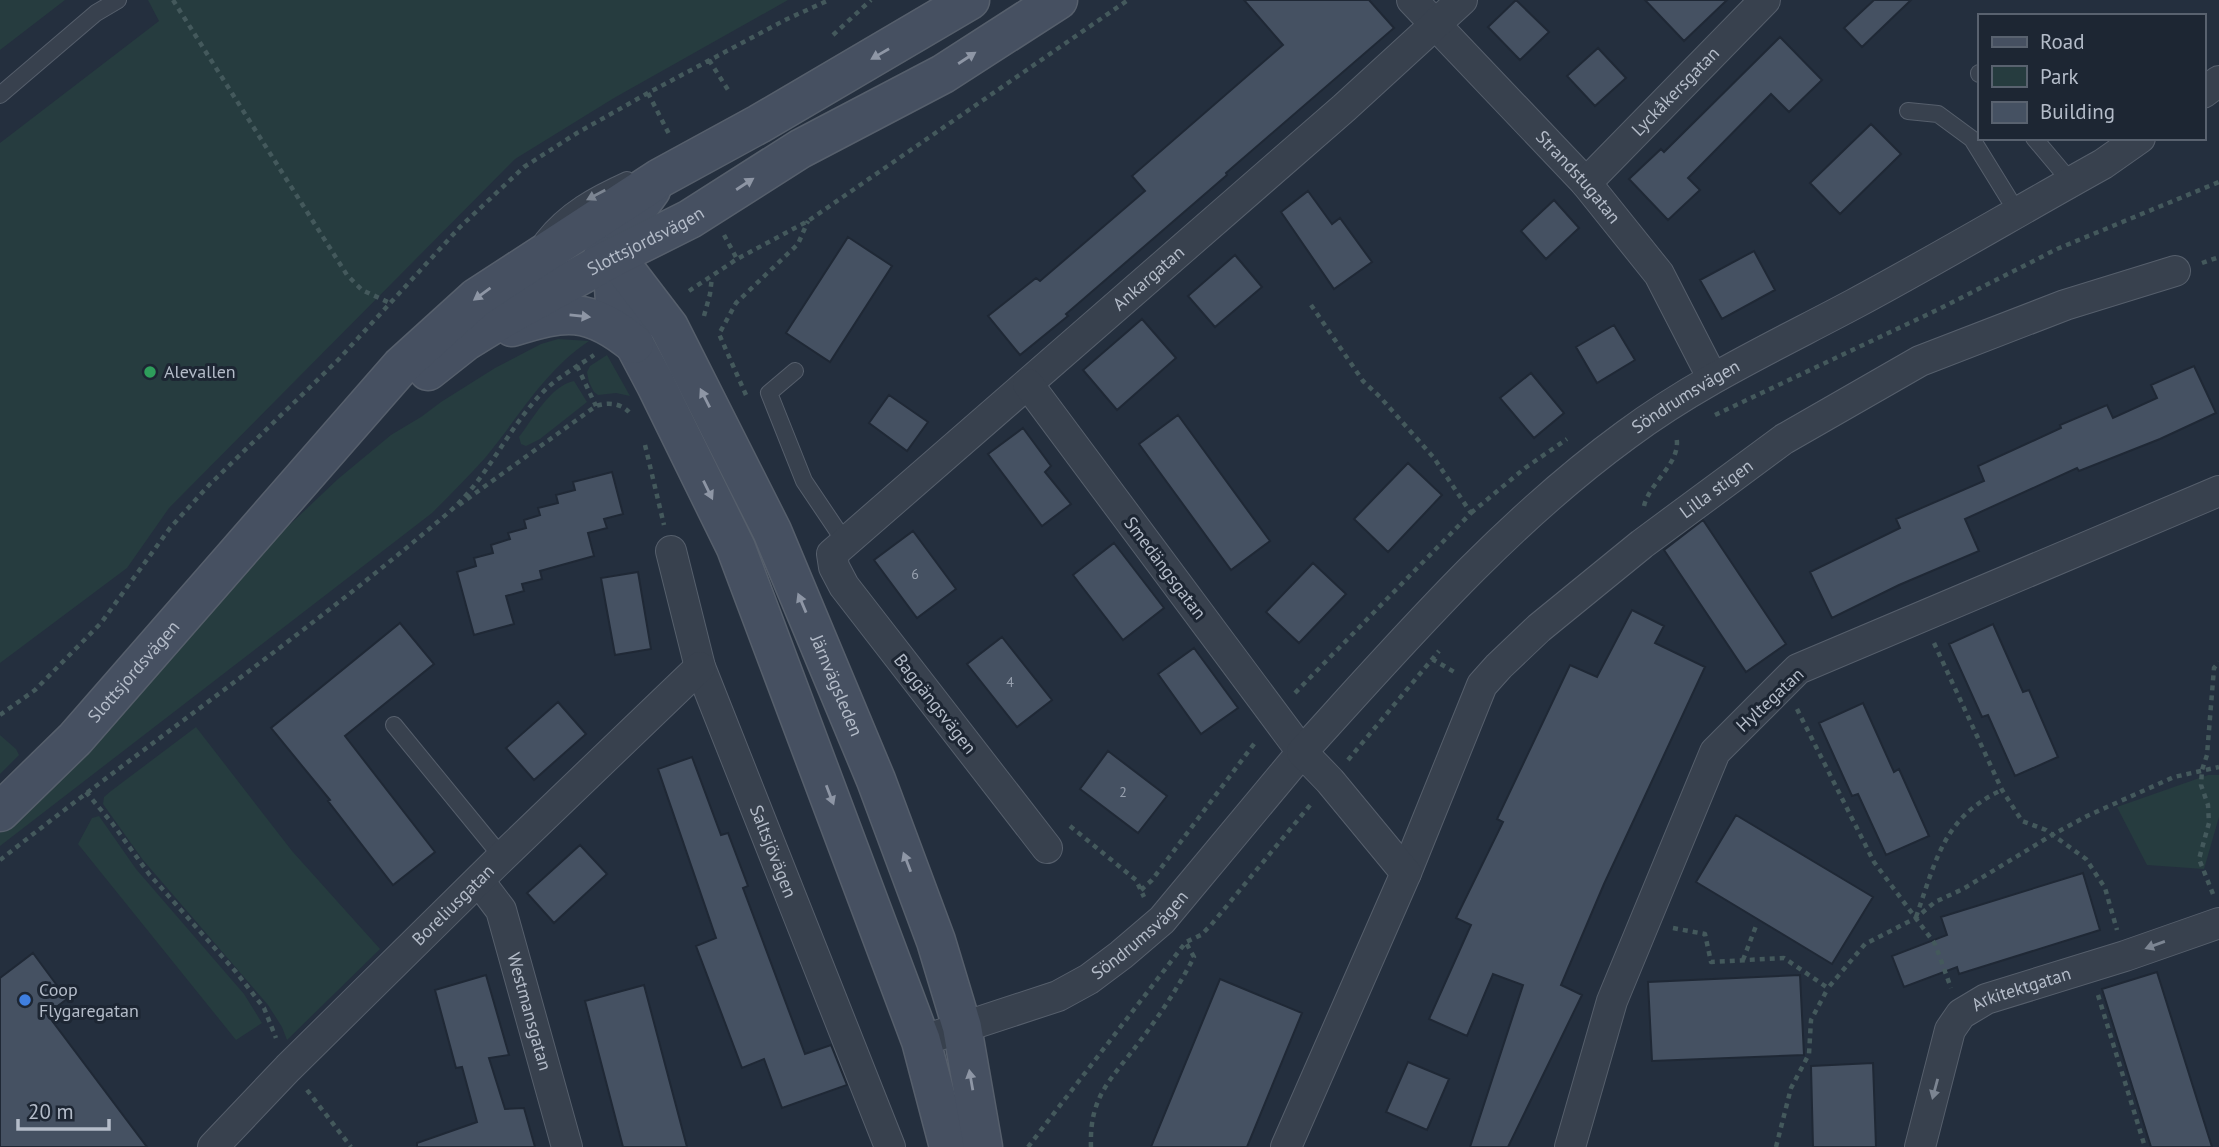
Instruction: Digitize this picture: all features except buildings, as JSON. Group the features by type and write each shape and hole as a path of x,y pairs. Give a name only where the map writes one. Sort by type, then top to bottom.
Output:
{"main road":[{"name":"Slottsjordsvägen","path":"0,812 75,739 401,366 476,298 660,178 759,124 970,0"},
{"name":"Slottsjordsvägen","path":"261,523 425,374 466,341 611,258 706,225 800,149 943,74 1058,0"},
{"path":"619,346 611,258 633,215 660,178"},
{"path":"687,324 662,295 660,278 663,262 676,237 706,225"},
{"path":"538,256 580,253 611,258"},
{"name":"Järnvägsleden","path":"611,258 687,324 890,817 936,941 962,1027 983,1147"},
{"path":"466,341 558,315 594,318 617,330 619,346 736,548 921,1041 949,1147"}],"street":[{"name":"Strandstugatan","path":"1412,0 1586,183 1660,274 1712,377"},
{"name":"Ankargatan","path":"839,548 1344,108 1462,0"},
{"name":"Lyckåkersgatan","path":"1586,183 1765,0"},
{"path":"2205,91 2219,80"},
{"name":"Söndrumsvägen","path":"921,1041 1058,996 1089,979 1162,919 1302,752 1437,603 1522,519 1626,434 1712,377 1857,302 2103,164 2137,140"},
{"name":"Lilla stigen","path":"1406,873 1482,685 1539,628 1642,544 1784,439 1920,361 2066,306 2175,271"},
{"name":"Smedängsgatan","path":"1028,384 1302,752"},
{"name":"Hyltegatan","path":"1570,1147 1612,1002 1715,752 1798,669 2219,491"},
{"name":"Baggängsvägen","path":"839,548 834,567 844,586 1047,848"},
{"name":"Saltsjövägen","path":"671,551 700,667 890,1147"},
{"name":"Boreliusgatan","path":"213,1147 288,1068 502,857 700,667"},
{"path":"1286,1147 1406,873 1331,781 1302,752"},
{"name":"Westmansgatan","path":"479,881 501,910 567,1147"},
{"name":"Arkitektgatan","path":"1920,1147 1950,1031 1961,1014 1986,999 2124,956 2217,911"}],"lane":[{"path":"0,95 96,13 118,0"},
{"path":"1908,111 1938,114 1972,139 2017,212"},
{"path":"2036,140 2071,182"},
{"path":"795,371 769,393 804,481 839,548"},
{"path":"394,726 502,857"}],"path":[{"path":"173,0 347,275 362,290 390,304"},
{"path":"833,35 871,0"},
{"path":"689,291 737,259 808,221 1128,0"},
{"path":"709,60 730,93"},
{"path":"648,93 669,134"},
{"path":"706,225 737,259"},
{"path":"687,324 703,315 712,276"},
{"path":"1287,701 1471,513 1434,458 1363,381 1309,302"},
{"path":"708,328 719,334"},
{"path":"450,511 484,475 527,412 547,389 578,366 619,346"},
{"path":"578,366 596,406"},
{"path":"0,860 266,658 450,511 596,406 607,402 627,409 634,420"},
{"path":"1642,544 1643,512 1647,496 1674,459 1678,443 1676,436"},
{"path":"645,444 671,551"},
{"path":"1922,617 2002,790 2022,821 2046,830 2086,859 2105,888 2124,956"},
{"path":"1432,659 1461,676"},
{"path":"2217,911 2199,859 2209,823 2208,805 2201,785 2207,755 2214,668 2219,662"},
{"path":"1784,683 1874,862 1935,944 1961,1014"},
{"path":"1141,890 1153,880 1262,732"},
{"path":"1776,1147 1791,1088 1809,1054 1811,1020 1828,988 1865,944 1916,918 1935,902 1964,889 2052,835 2087,817 2174,777 2219,767"},
{"path":"1916,918 1928,878 1944,841 1962,815 1981,799 2002,790"},
{"path":"86,793 113,823 149,874 236,971 264,1008 288,1068 352,1147"},
{"path":"1066,823 1136,880 1147,904 1186,942 1194,957 1141,1040 1111,1076 1096,1102 1091,1124 1091,1147"},
{"path":"1742,960 1756,926"},
{"path":"1705,934 1711,962 1784,958 1828,988"},
{"path":"1028,1147 1186,942"},
{"path":"2090,967 2146,1147"}],"green space":[{"path":"0,0 65,0 0,50"},
{"name":"Alevallen","path":"148,0 788,0 614,98 515,159 169,508 127,568 0,663 0,143 159,21"},
{"path":"558,339 589,341 545,380 485,458 432,513 0,846 0,833 282,532 338,479 391,435 441,402 495,368 541,344"},
{"path":"607,355 630,396 616,393 598,395 594,392 587,372 590,366"},
{"path":"574,381 587,402 540,439 526,446 521,444 519,437 543,404 557,389"},
{"path":"196,727 292,851 380,949 287,1040 268,1005 143,860 103,804 104,797 111,791"},
{"path":"0,735 19,755 0,774"},
{"path":"2208,775 2219,775 2219,817 2204,869 2147,865 2117,807"},
{"path":"99,816 136,869 244,994 262,1023 236,1040 78,844 92,818"}],"place":[{"name":"Alevallen","path":"150,372"},
{"name":"Coop Flygaregatan","path":"25,1000"}]}
